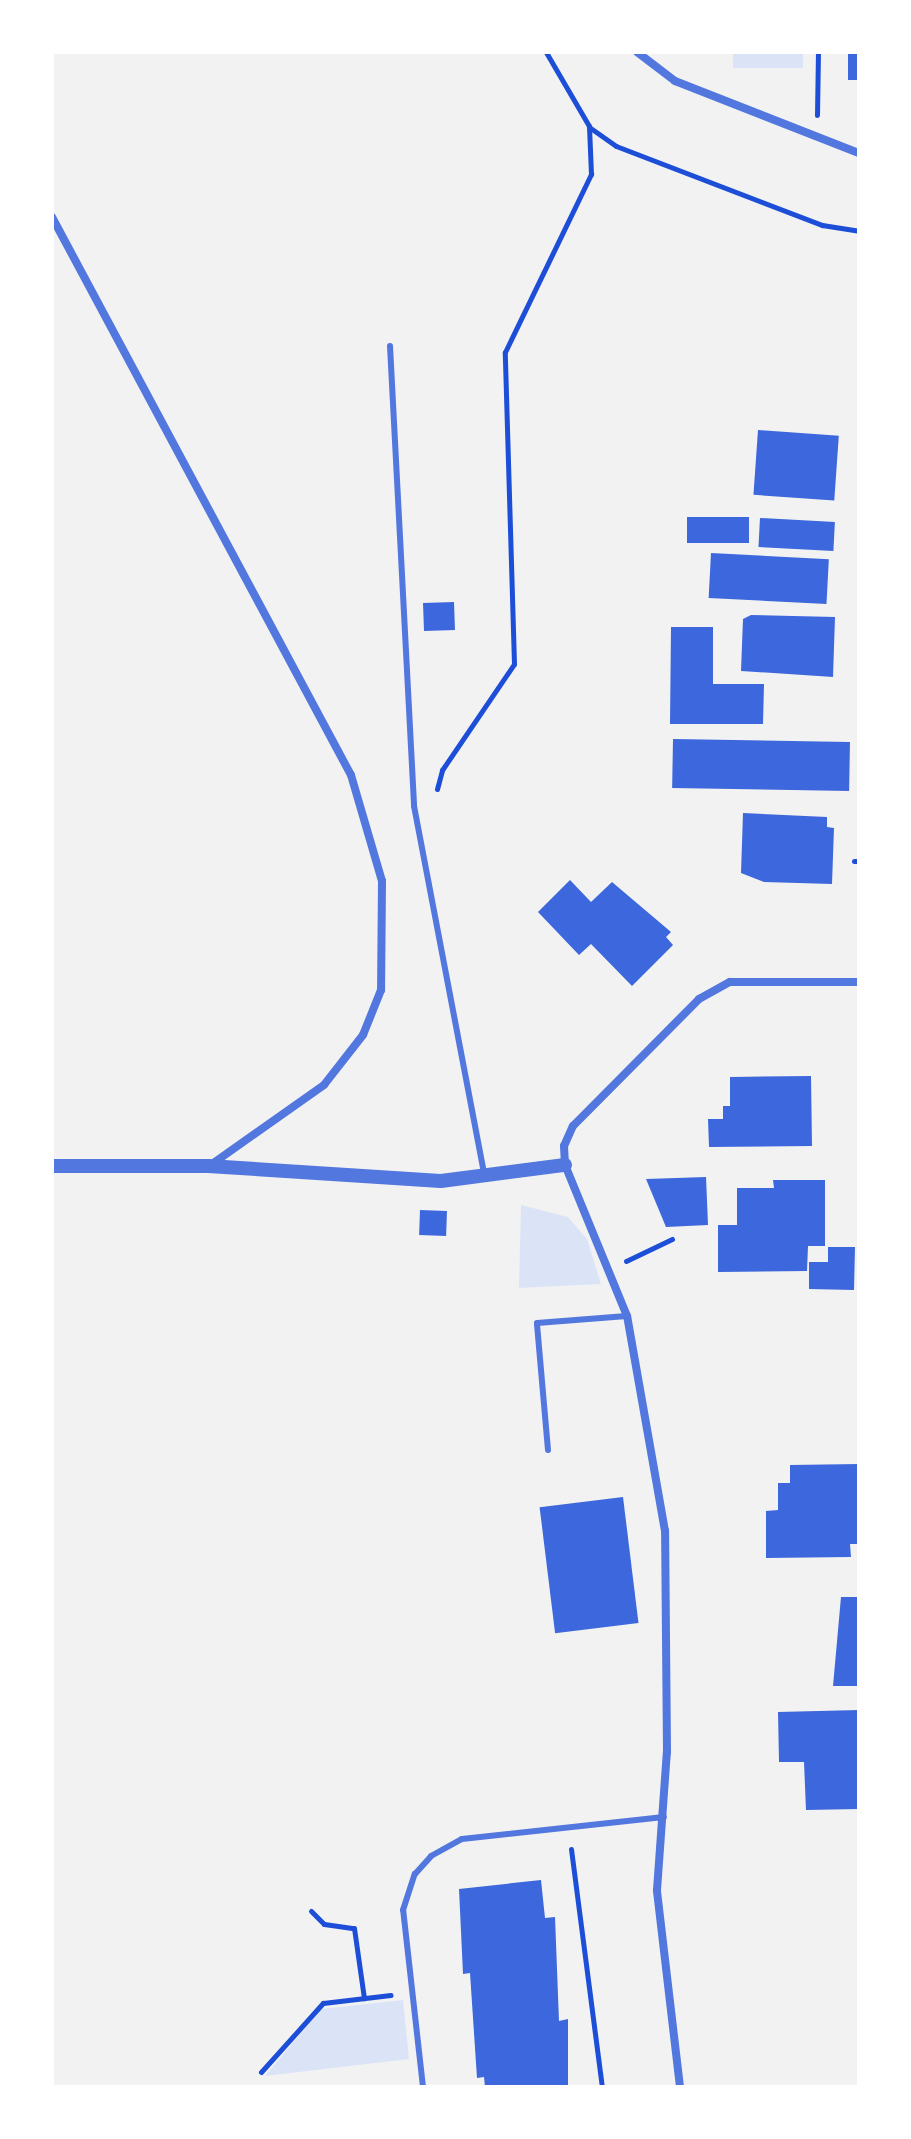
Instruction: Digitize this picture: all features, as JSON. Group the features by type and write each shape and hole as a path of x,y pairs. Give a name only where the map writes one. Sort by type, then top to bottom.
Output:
{"street":[{"path":"637,52 675,81 816,142 859,153"},
{"path":"52,217 351,775 382,881 381,990 363,1035 303,1103 208,1166"},
{"path":"680,2087 657,1890 664,1817 665,1531 627,1316 612,1268 565,1165 573,1126 699,999 730,982 859,982"},
{"path":"52,1166 208,1166 485,1177 565,1165"}],"lane":[{"path":"390,346 414,806 485,1177"},
{"path":"548,1450 537,1323 627,1316"},
{"path":"423,2087 403,1910 415,1874 431,1856 462,1839 664,1817"}],"path":[{"path":"546,52 589,126 616,146 822,225 859,231"},
{"path":"816,142 818,52"},
{"path":"435,796 442,770 514,664 505,352 591,174 589,126"},
{"path":"612,1268 672,1239"},
{"path":"569,1828 602,2087"},
{"path":"311,1911 324,1924 354,1928 364,1998"},
{"path":"261,2072 319,2006 412,1993"}],"shaded area":[{"path":"733,52 803,52 803,68 733,68"},
{"path":"521,1205 568,1217 587,1239 601,1284 519,1288"},
{"path":"403,2000 409,2059 265,2076 321,2009"}],"building":[{"path":"848,52 859,52 859,80 848,80"},
{"path":"758,430 839,436 834,500 753,495"},
{"path":"687,517 749,517 749,543 687,543"},
{"path":"760,518 835,522 833,551 758,547"},
{"path":"711,553 829,559 826,604 709,598"},
{"path":"454,602 455,630 424,631 423,603"},
{"path":"751,615 835,617 833,677 741,671 743,619"},
{"path":"671,627 713,627 713,684 764,684 763,724 670,724"},
{"path":"673,739 850,742 849,791 672,788"},
{"path":"743,813 827,817 827,827 834,828 832,884 764,882 741,873"},
{"path":"570,880 591,902 612,882 671,932 666,937 673,945 632,986 591,944 579,955 538,912"},
{"path":"811,1076 812,1146 709,1147 708,1119 723,1119 723,1106 730,1106 730,1077"},
{"path":"706,1177 708,1225 666,1227 646,1179"},
{"path":"773,1180 825,1180 825,1246 808,1246 807,1271 718,1272 718,1225 737,1225 737,1188 774,1188"},
{"path":"420,1210 447,1211 446,1236 419,1235"},
{"path":"828,1247 855,1247 854,1290 809,1289 809,1262 828,1262"},
{"path":"859,1464 859,1544 850,1544 851,1557 766,1558 766,1511 778,1510 778,1483 790,1483 790,1465"},
{"path":"623,1497 638,1623 555,1633 540,1507"},
{"path":"841,1597 859,1597 859,1686 833,1686"},
{"path":"859,1710 859,1809 806,1810 804,1762 779,1762 778,1712"},
{"path":"541,1880 545,1918 555,1917 559,2021 568,2019 568,2087 485,2087 484,2077 477,2078 470,1973 463,1974 459,1889"}]}
